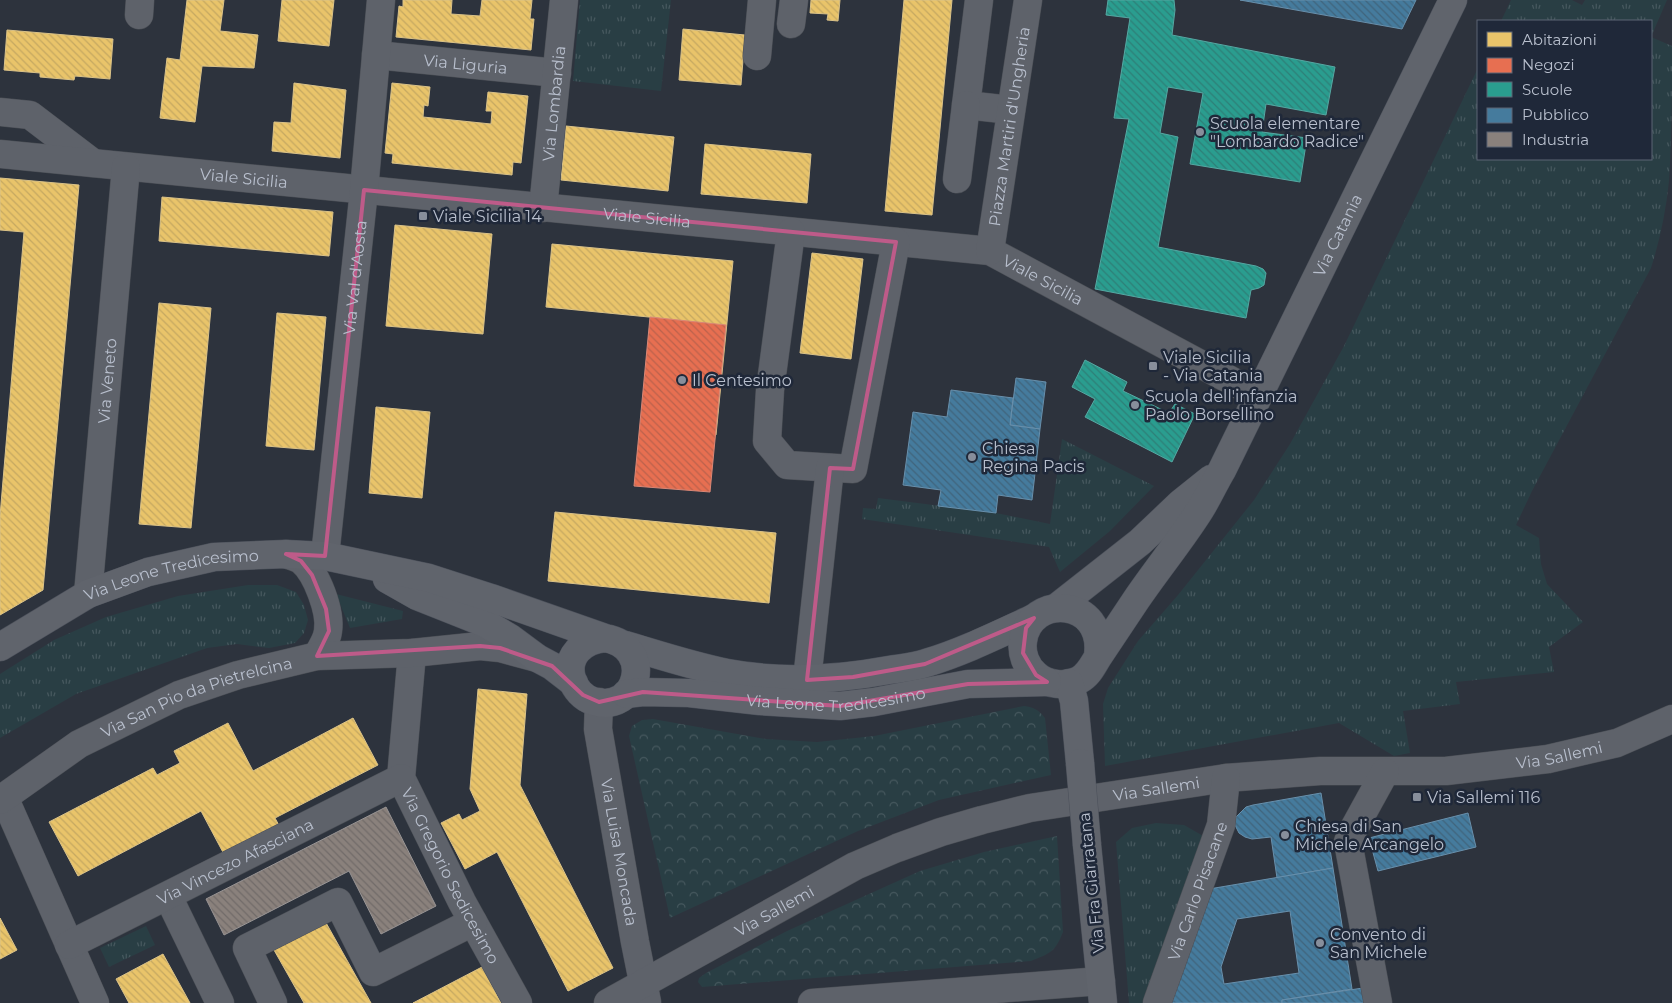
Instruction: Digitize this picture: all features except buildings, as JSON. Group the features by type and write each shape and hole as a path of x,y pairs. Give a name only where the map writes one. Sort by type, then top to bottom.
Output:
{"main road":[{"name":"Via Catania","path":"1098,656 1197,515 1222,470 1453,0"},
{"path":"1045,613 1069,608 1081,613 1090,621 1097,632 1100,645 1098,656 1093,667 1078,681 1058,683 1036,675 1028,665 1023,653 1023,640 1026,628 1045,613 1140,542 1181,503 1222,470"},
{"name":"Via Leone Tredicesimo","path":"0,647 88,594 148,572 214,557 286,554 325,556 429,578 686,663 727,673 758,677 807,680 853,677 925,664 977,644 1045,613"},
{"path":"356,563 418,596 485,623 552,666 574,683 582,695 590,700 599,702 616,700 626,694 633,685 636,675 636,664 632,653 615,641 594,639 584,643 572,661 571,668 574,683"},
{"name":"Via Leone Tredicesimo","path":"626,694 643,692 689,693 760,702 840,706 883,701 968,684 1058,683"},
{"name":"Via Fra Giarratana","path":"1058,683 1074,700 1102,992"}],"street":[{"name":"Via Val d'Aosta","path":"325,556 364,190 381,0"},
{"name":"Via Lombardia","path":"543,208 564,0"},
{"path":"757,56 762,0"},
{"path":"957,179 979,0"},
{"name":"Piazza Martiri d'Ungheria","path":"990,251 1028,0"},
{"name":"Via Liguria","path":"376,55 556,73"},
{"path":"966,105 1011,110"},
{"path":"0,112 30,116 93,163"},
{"name":"Viale Sicilia","path":"0,154 990,251 1258,396"},
{"name":"Via Veneto","path":"88,594 126,167"},
{"path":"791,232 770,390 767,441 787,465 853,469 896,242"},
{"path":"807,680 830,468"},
{"path":"286,554 301,560 321,592 326,609 328,630 325,643 317,656"},
{"name":"Via San Pio da Pietrelcina","path":"2,798 79,744 179,695 238,674 317,656 412,653 480,646 500,648 537,658"},
{"name":"Via Gregorio Sedicesimo","path":"412,653 401,778 473,922 518,1003"},
{"name":"Via Luisa Moncada","path":"599,702 598,729 635,942 646,994"},
{"name":"Via Sallemi","path":"608,1003 646,994 855,866 941,832 982,820 1030,808 1226,778 1320,770 1446,772 1548,759 1617,743 1672,720"},
{"path":"1378,1003 1348,842 1385,772"},
{"name":"Via Vincezo Afasciana","path":"68,945 401,778"},
{"name":"Via Carlo Pisacane","path":"1157,1003 1221,825 1226,778"},
{"path":"2,798 95,1003"},
{"path":"168,896 220,1003"},
{"path":"274,1003 247,948 338,902 373,972 473,922"},
{"path":"812,1003 1102,992"}],"highlighted area":[{"path":"364,190 896,242 853,469 830,468 807,680 853,677 925,664 1034,618 1026,628 1023,653 1036,675 1047,682 968,684 840,706 643,692 599,702 583,695 552,666 500,648 480,646 317,656 329,631 326,609 312,575 301,561 286,554 325,556"}],"green space":[{"path":"580,0 671,0 661,91 573,81"},
{"path":"1511,0 1572,0 1582,5 1585,0 1667,0 1652,35 1652,20 1501,20"},
{"path":"1652,37 1672,46 1669,181 1664,214 1651,268 1532,491 1516,525 1539,538 1541,564 1547,584 1583,622 1549,647 1554,672 1456,682 1460,704 1403,711 1410,753 1394,756 1339,723 1105,766 1103,704 1108,688 1138,641 1178,595 1254,500 1290,444 1344,346 1477,70 1477,160 1652,160"},
{"path":"1062,439 1154,486 1110,531 1060,572 1049,547 862,519 863,508 876,509 878,498 996,513 1050,524"},
{"path":"248,585 277,585 296,592 304,605 308,620 304,633 295,643 269,648 237,644 207,648 76,694 0,738 0,674 54,640 106,617 178,596"},
{"path":"336,594 403,611 402,619 350,628"},
{"path":"1024,706 1036,709 1045,718 1051,775 939,800 858,831 670,918 629,736 632,726 642,720 653,719 766,739 817,742 874,736"},
{"path":"1156,823 1184,825 1205,837 1146,1003 1129,1003 1116,842 1132,828"},
{"path":"1057,836 1063,932 1052,951 1031,961 702,987 698,982 699,978 706,973 787,931 920,871 984,852"},
{"path":"146,926 155,945 109,967 100,948"}],"place":[{"name":"Scuola elementare \"Lombardo Radice\"","path":"1200,132"},
{"name":"Viale Sicilia 14","path":"423,216"},
{"name":"Viale Sicilia - Via Catania","path":"1153,366"},
{"name":"Il Centesimo","path":"682,380"},
{"name":"Scuola dell'infanzia Paolo Borsellino","path":"1135,405"},
{"name":"Chiesa Regina Pacis","path":"972,457"},
{"name":"Via Sallemi 116","path":"1417,797"},
{"name":"Chiesa di San Michele Arcangelo","path":"1285,835"},
{"name":"Convento di San Michele","path":"1320,943"}]}
